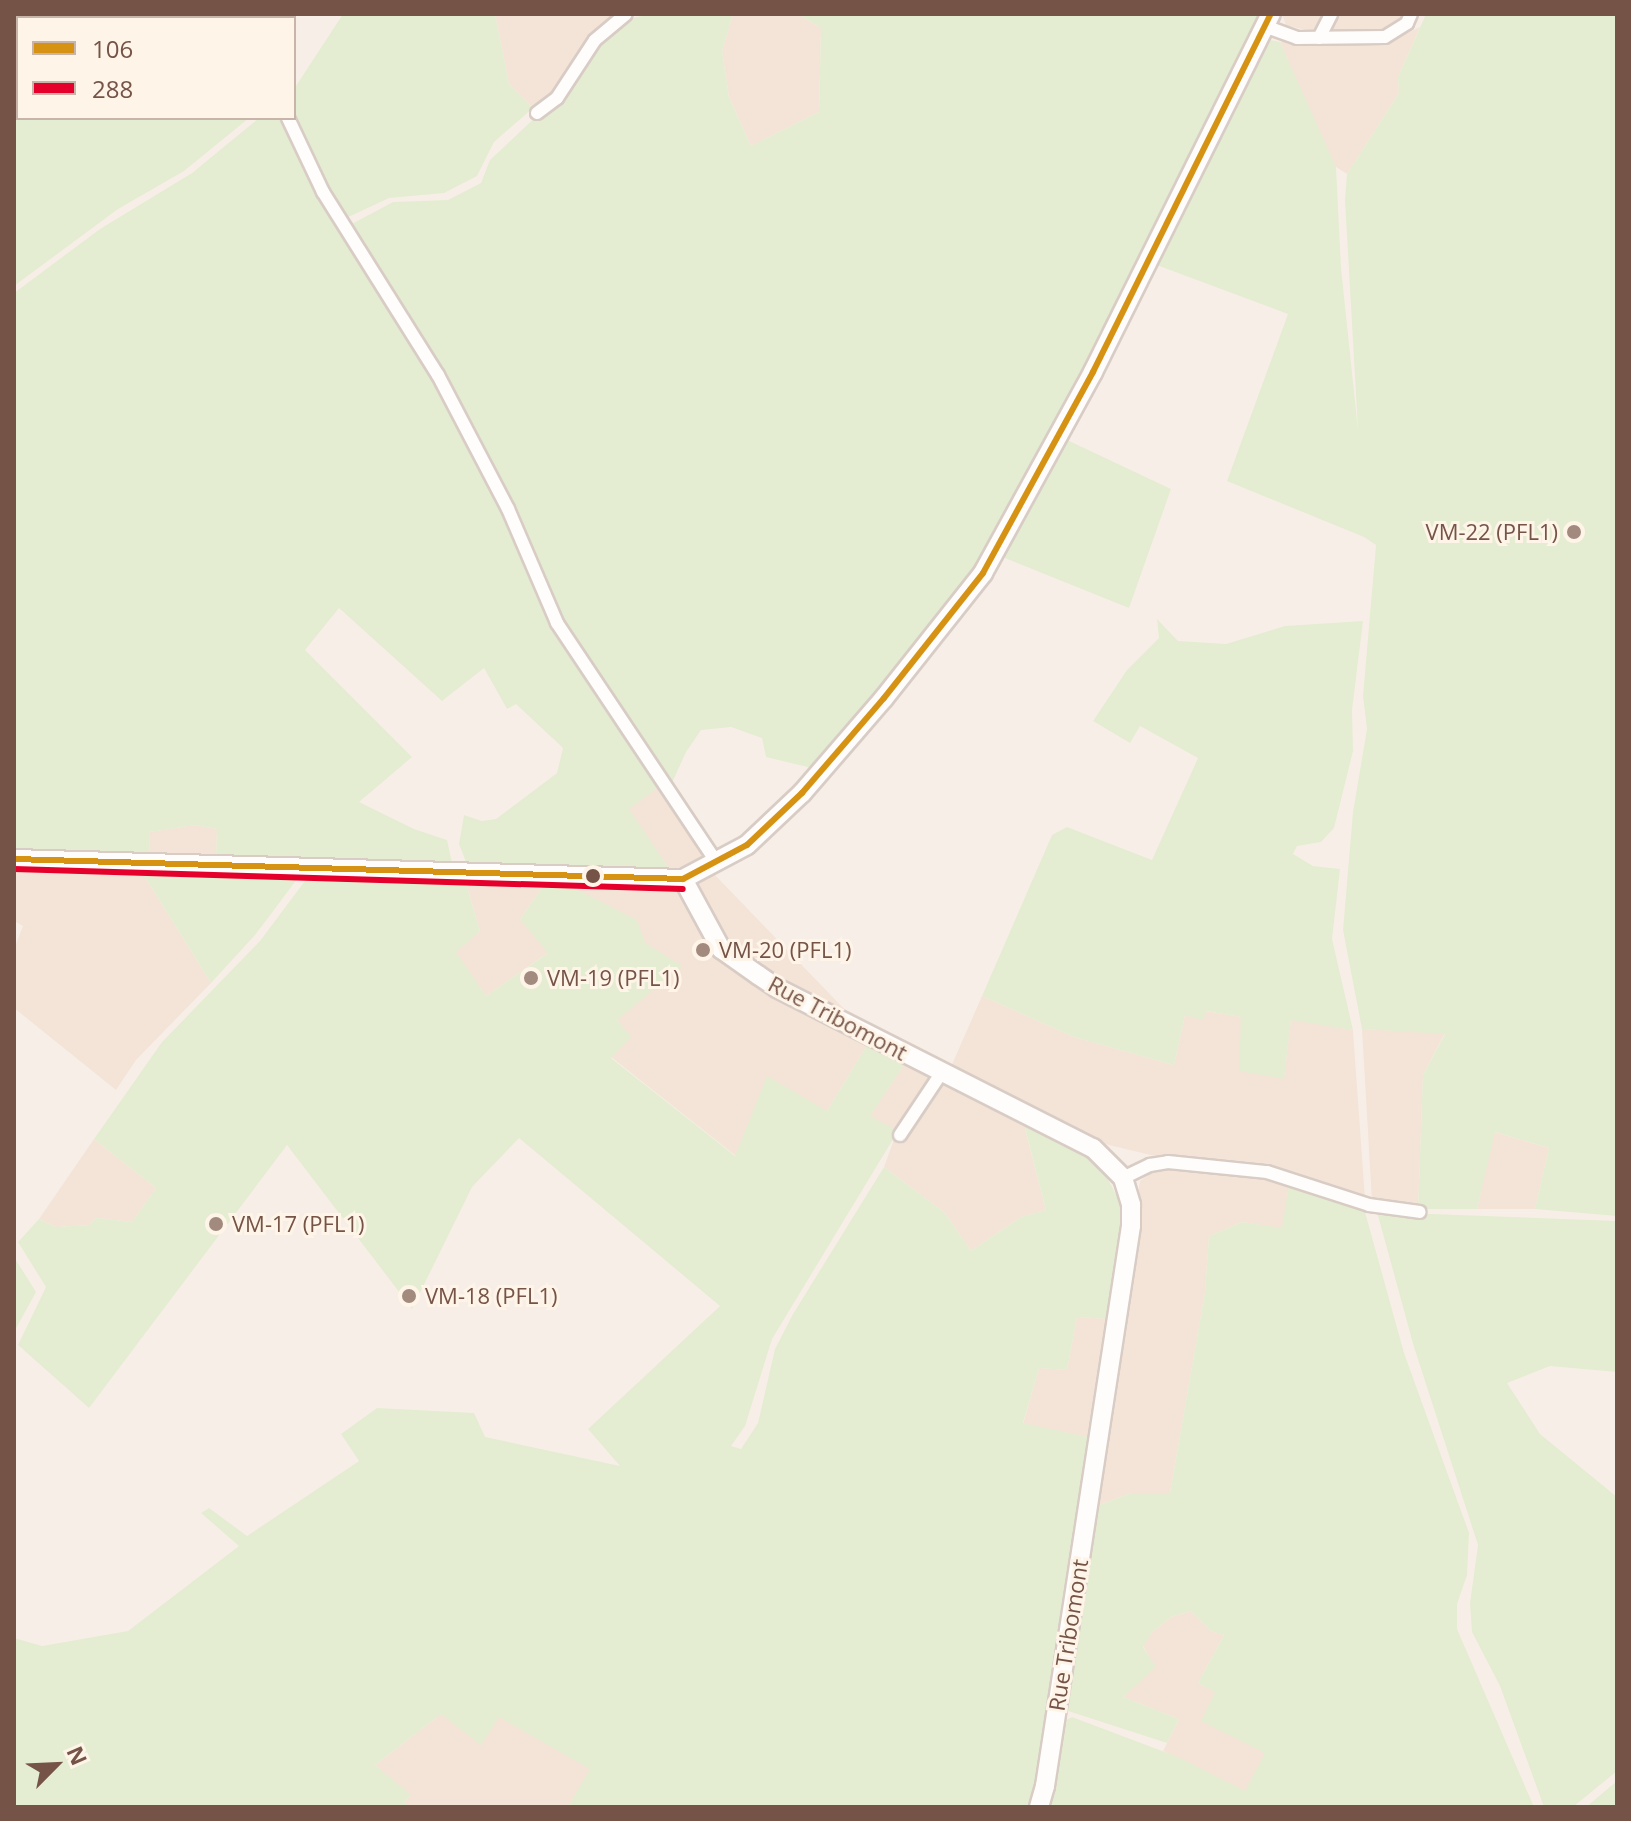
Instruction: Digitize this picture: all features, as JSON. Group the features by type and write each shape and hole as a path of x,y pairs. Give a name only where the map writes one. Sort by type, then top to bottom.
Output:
{"street":[{"path":"537,113 557,98 595,40 626,14"},
{"path":"1319,38 1331,14"},
{"path":"14,859 683,879 747,845 802,793 884,698 983,573 1093,372 1269,20 1283,35 1385,37 1407,23 1411,14"},
{"path":"289,120 323,192 445,389 508,509 557,623 717,863"},
{"name":"Rue Tribomont","path":"683,879 721,949 777,988 1093,1148 1123,1178 1131,1205 1131,1226 1045,1786 1039,1807"},
{"path":"900,1135 942,1072"},
{"path":"1123,1178 1168,1162 1253,1170 1369,1205 1420,1212"}],"shaded area":[{"path":"495,14 628,14 552,98 533,108 509,84"},
{"path":"733,14 798,14 821,28 819,112 751,146 729,97 722,51"},
{"path":"1282,14 1405,14 1400,24 1385,33 1328,36 1286,25"},
{"path":"1420,27 1398,77 1399,93 1347,174 1336,167 1324,146 1280,42 1393,40"},
{"path":"661,785 711,859 670,870 628,809"},
{"path":"195,825 217,829 216,859 149,856 150,832"},
{"path":"140,869 211,983 136,1060 116,1090 14,1008 14,949 23,926 14,921 14,870"},
{"path":"713,873 850,1015 750,966 721,943 693,884"},
{"path":"465,880 545,884 520,919 549,952 486,996 455,952 480,931"},
{"path":"564,883 682,887 717,953 869,1042 827,1111 736,1156 611,1057 630,1037 617,1020 644,943"},
{"path":"982,996 1074,1037 1174,1065 1185,1015 1205,1011 1242,1017 1284,1078 1291,1019 1353,1030 1365,1198 1265,1169 1159,1157 1088,1140 950,1069"},
{"path":"1362,1029 1445,1033 1423,1075 1418,1209 1372,1202"},
{"path":"907,1060 1032,1125 1025,1129 1046,1210 1021,1217 971,1251 945,1213 884,1167 897,1131 869,1117"},
{"path":"1494,1132 1549,1148 1535,1209 1477,1209"},
{"path":"94,1139 156,1188 132,1222 96,1218 89,1225 56,1227 39,1219"},
{"path":"1188,1165 1268,1176 1289,1184 1283,1229 1242,1222 1209,1236 1205,1292 1170,1493 1131,1493 1094,1507 1140,1181 1157,1169"},
{"path":"1077,1317 1111,1319 1092,1438 1023,1424 1039,1368 1067,1370"},
{"path":"1191,1611 1211,1631 1224,1635 1198,1683 1216,1692 1266,1753 1245,1792 1163,1751 1179,1719 1123,1697 1155,1667 1143,1646 1152,1632 1171,1617"},
{"path":"441,1714 499,1716 591,1769 568,1807 409,1807 404,1802 410,1796 375,1765"}],"green space":[{"path":"14,14 189,14 191,16 16,16 16,120 247,120 184,171 118,209 14,286"},
{"path":"343,14 495,14 509,84 533,108 494,142 477,176 444,193 389,198 342,220 295,120 296,86"},
{"path":"652,14 733,14 722,51 729,97 751,146 819,112 821,28 798,14 1263,14 1260,28 992,550 816,769 766,757 762,738 731,727 701,730 686,752 671,785 565,631 513,511 348,226 393,202 448,200 481,183 490,160 541,112 594,47 627,19"},
{"path":"1426,14 1617,14 1617,1216 1535,1209 1549,1148 1495,1132 1477,1209 1418,1209 1423,1075 1445,1034 1362,1029 1343,930 1353,812 1367,729 1363,696 1376,545 1364,537 1227,481 1288,314 1154,264 1271,40 1280,42 1336,167 1341,268 1358,430 1345,200 1347,174 1399,93 1398,77"},
{"path":"257,120 284,120 333,223 430,371 495,493 556,631 661,785 629,809 670,870 468,867 459,844 464,815 482,821 496,819 557,773 563,748 516,704 507,709 484,668 442,701 339,608 305,650 412,757 359,802 414,829 447,840 452,863 216,859 217,829 195,825 150,832 149,856 14,854 14,293 100,229 192,173"},
{"path":"1065,439 1171,489 1129,608 1000,556"},
{"path":"1157,619 1178,641 1226,644 1285,626 1363,621 1352,710 1353,751 1334,828 1321,842 1297,846 1293,854 1313,866 1340,869 1332,939 1353,1030 1291,1020 1284,1079 1239,1071 1241,1017 1206,1011 1203,1020 1185,1015 1174,1065 1074,1037 982,996 1052,835 1067,827 1152,860 1198,758 1140,726 1130,743 1093,721 1127,670 1159,638"},
{"path":"140,869 301,874 255,935 211,983"},
{"path":"310,874 465,880 480,931 456,952 486,996 548,953 520,919 545,884 564,883 637,920 645,943 682,966 617,1020 631,1037 611,1058 735,1156 767,1076 827,1111 869,1042 907,1060 870,1116 898,1131 772,1339 745,1426 731,1446 741,1449 758,1423 775,1349 793,1314 884,1167 945,1213 971,1251 1021,1217 1046,1210 1025,1128 1032,1125 1101,1166 1121,1204 1119,1266 1111,1319 1077,1317 1067,1370 1039,1368 1023,1423 1092,1438 1081,1512 1131,1493 1170,1493 1205,1292 1209,1236 1242,1222 1282,1228 1289,1184 1365,1212 1404,1353 1469,1533 1467,1575 1457,1604 1457,1629 1534,1807 1046,1807 1061,1723 1072,1717 1178,1757 1245,1791 1265,1753 1201,1721 1215,1692 1198,1683 1224,1635 1211,1631 1191,1611 1171,1617 1152,1632 1143,1647 1156,1667 1123,1697 1179,1719 1167,1743 1062,1709 1033,1807 568,1807 590,1769 499,1717 481,1745 441,1714 375,1765 411,1795 404,1802 409,1807 14,1807 14,1638 42,1646 128,1631 239,1546 201,1513 209,1508 247,1536 359,1461 341,1434 377,1408 474,1413 485,1437 620,1466 588,1429 720,1306 519,1138 472,1187 412,1309 287,1145 89,1408 18,1345 46,1287 18,1242 39,1219 56,1227 89,1225 96,1218 132,1222 156,1188 94,1139 162,1042 260,941"},
{"path":"1377,1212 1617,1221 1617,1372 1550,1366 1507,1383 1540,1434 1617,1497 1617,1771 1573,1807 1544,1807 1500,1686 1472,1632 1470,1603 1478,1545 1414,1347"},
{"path":"14,1257 36,1292 14,1332"},
{"path":"1617,1781 1617,1807 1586,1807"}],"transit line":[{"name":"106","path":"14,859 683,879 747,845 802,793 884,698 983,573 1093,372 1271,14"},
{"name":"288","path":"14,869 683,889"}],"place":[{"name":"VM-22 (PFL1)","path":"1574,532"},
{"name":"VM-20 (PFL1)","path":"703,950"},
{"name":"VM-19 (PFL1)","path":"531,978"},
{"name":"VM-17 (PFL1)","path":"216,1224"},
{"name":"VM-18 (PFL1)","path":"409,1296"}]}
